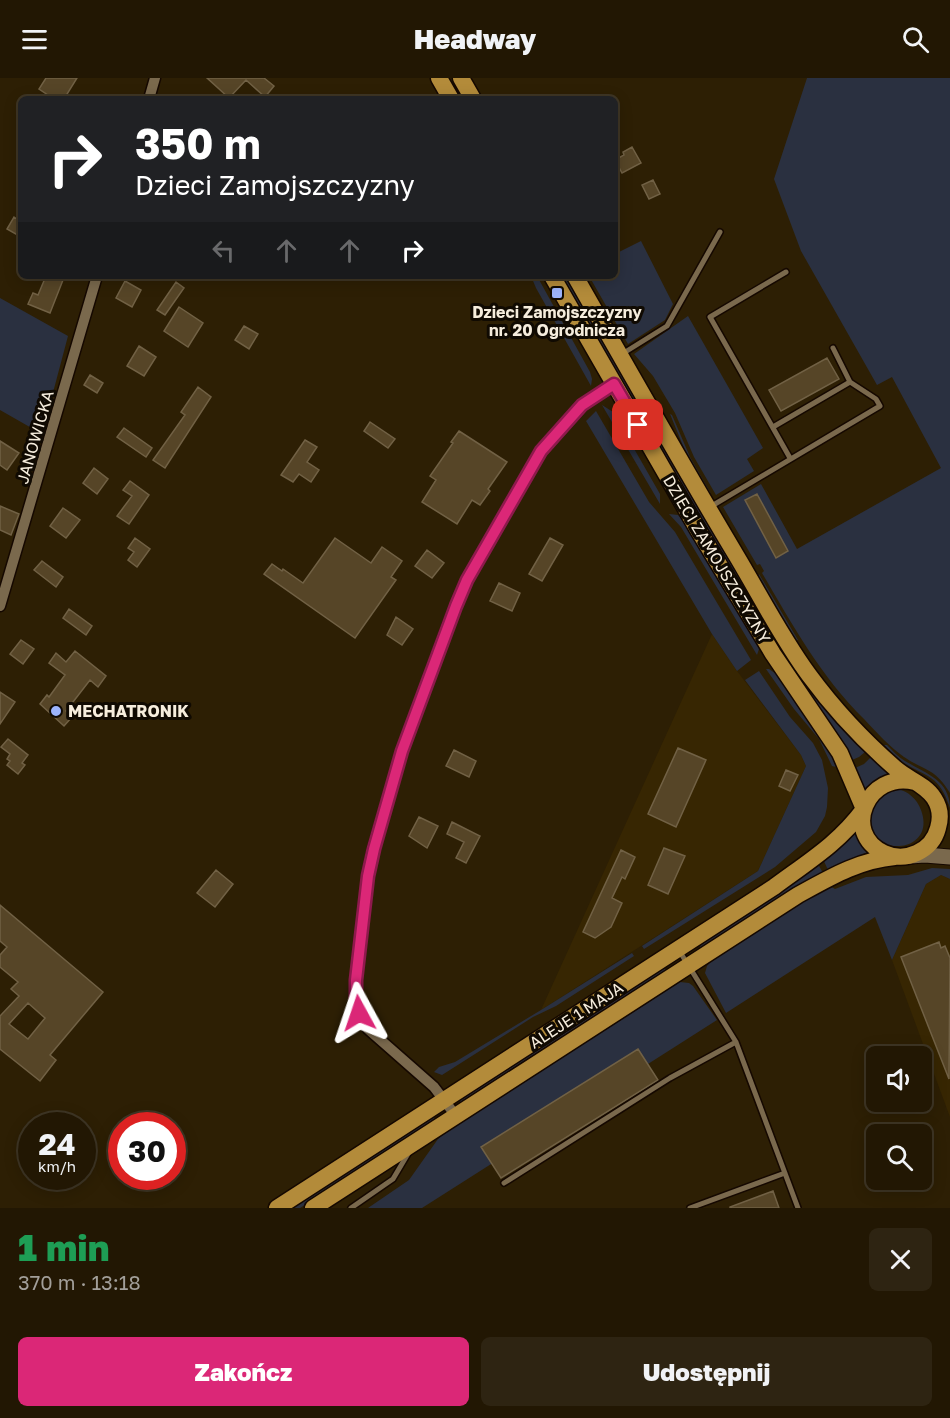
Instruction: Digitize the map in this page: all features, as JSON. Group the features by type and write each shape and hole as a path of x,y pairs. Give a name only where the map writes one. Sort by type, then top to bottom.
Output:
{"main road":[{"path":"439,78 449,96"},
{"path":"461,78 471,96"},
{"name":"DZIECI ZAMOJSZCZYZNY","path":"554,279 783,671 840,753 864,809"},
{"name":"DZIECI ZAMOJSZCZYZNY","path":"577,279 708,508 801,664 845,720 900,773 915,782"},
{"path":"897,780 915,782 929,792 938,806 940,822 935,837 924,849 903,856 884,853 871,843 864,828 864,809 867,800 879,786 897,780"},
{"name":"ALEJE 1 MAJA","path":"277,1208 774,887 827,850 864,809"},
{"name":"ALEJE 1 MAJA","path":"313,1208 820,882 864,863 880,858 903,856"}],"street":[{"path":"150,96 155,78"},
{"name":"JANOWICKA","path":"0,606 96,279"},
{"path":"456,1116 434,1087 368,1029 356,1003 358,960 374,849 402,751 467,580 541,451 582,405 614,384"},
{"path":"938,806 950,825"},
{"path":"903,856 950,857"}],"lane":[{"path":"621,355 667,326 720,232"},
{"path":"786,273 710,317 790,458"},
{"path":"708,508 880,406 876,399 850,382 833,348"},
{"path":"773,427 850,382"},
{"path":"678,949 736,1042 798,1208"},
{"path":"504,1183 670,1078 736,1042"},
{"path":"351,1208 393,1179 414,1143"},
{"path":"690,1208 785,1173"}],"shaded area":[{"path":"807,78 950,78 950,793 934,774 904,757 888,744 834,686 796,631 762,573 764,571 760,564 757,565 723,507 761,484 797,549 941,468 892,377 877,385 801,251 774,179"},
{"path":"641,241 673,304 665,320 628,344 591,279 618,279 618,252"},
{"path":"532,279 539,279 590,372 591,386"},
{"path":"562,279 568,279 695,500 822,704 865,752 859,757 852,760 782,655"},
{"path":"0,298 68,336 42,434 0,410"},
{"path":"688,316 763,448 747,459 754,471 716,495 694,457 675,413 653,376 634,354"},
{"path":"602,405 613,412 660,494 660,504"},
{"path":"596,411 649,502 675,532 751,660 737,671 712,634 586,421"},
{"path":"670,414 690,457 711,494 688,458"},
{"path":"669,514 678,515 686,524 757,643 759,649 757,655 681,527"},
{"path":"759,574 798,640 758,577"},
{"path":"712,634 801,755 806,766 758,871 541,1010"},
{"path":"766,669 776,674 809,719 825,742 836,767 832,766 819,739 794,709"},
{"path":"759,671 790,717 813,743 822,760 828,788 825,816 816,832 775,867 644,949 642,946 758,871 806,766 801,755 745,680"},
{"path":"884,745 887,745 902,759 935,778 946,791 950,808 937,783 901,761"},
{"path":"871,757 890,775 865,792 855,768 864,764"},
{"path":"897,789 915,799 921,810 923,825 919,836 911,843 900,846 888,845 877,840 870,830 869,816 880,795"},
{"path":"854,828 870,851 828,870 823,859"},
{"path":"818,864 823,873 700,947 701,943 783,890"},
{"path":"932,868 950,869 950,879 941,875 926,884 892,960 875,917 726,1013 705,973 713,959 830,886 835,889 866,877 908,875"},
{"path":"941,875 950,879 950,1117 932,1068 932,1046 924,1046 892,960 926,884"},
{"path":"632,953 634,956 442,1075 434,1072 439,1067 455,1062"},
{"path":"664,967 666,970 460,1102 460,1099"},
{"path":"680,982 693,986 717,1020 422,1208 368,1208 409,1180 438,1139 445,1133"},
{"path":"432,1117 435,1118 434,1121 300,1208 291,1208"}],"building":[{"path":"46,78 77,78 66,96 50,96 39,89"},
{"path":"207,78 264,78 274,86 264,96 246,80 231,96 227,96"},
{"path":"632,147 641,163 622,173 618,166 618,158 624,155 623,152"},
{"path":"653,180 660,194 649,199 642,185"},
{"path":"14,217 18,220 18,235 7,229"},
{"path":"45,279 63,280 50,313 28,304 33,293 38,295"},
{"path":"125,281 141,290 132,307 116,298"},
{"path":"176,282 184,288 165,315 157,310"},
{"path":"179,307 203,323 188,347 164,331"},
{"path":"244,326 258,334 249,349 235,340"},
{"path":"139,346 156,357 144,376 127,366"},
{"path":"827,358 839,379 781,411 769,390"},
{"path":"90,375 103,383 97,393 84,385"},
{"path":"198,387 211,397 165,468 153,460 185,415 181,412"},
{"path":"370,422 395,439 388,448 364,431"},
{"path":"124,428 152,448 146,457 117,437"},
{"path":"459,431 507,462 480,505 472,500 457,524 422,502 436,480 430,476"},
{"path":"305,440 317,447 307,462 319,470 311,482 299,474 293,482 281,475"},
{"path":"0,441 19,453 7,470 0,465"},
{"path":"94,468 108,479 97,494 83,483"},
{"path":"130,481 149,495 129,524 117,516 132,496 123,490"},
{"path":"757,494 788,551 776,558 745,500"},
{"path":"0,506 19,514 11,535 0,530"},
{"path":"63,508 80,520 66,538 50,526"},
{"path":"135,538 150,549 137,567 128,560 134,552 128,548"},
{"path":"335,538 371,563 382,547 402,561 391,577 396,580 355,638 264,574 272,564 303,583"},
{"path":"550,538 563,545 542,581 529,574"},
{"path":"427,550 444,563 432,578 415,566"},
{"path":"42,561 63,577 56,587 34,570"},
{"path":"499,583 520,593 512,611 490,601"},
{"path":"69,609 92,626 86,635 63,618"},
{"path":"396,617 413,629 402,645 387,635"},
{"path":"21,640 34,649 23,664 10,654"},
{"path":"75,651 106,676 98,687 90,680 66,711 72,717 64,726 40,704 47,695 49,697 65,675 49,663 56,653 66,662"},
{"path":"0,692 15,702 0,724"},
{"path":"8,739 28,755 22,763 25,765 18,774 7,765 10,761 7,759 10,754 1,747"},
{"path":"678,748 706,760 676,827 648,814"},
{"path":"454,750 476,761 469,777 446,766"},
{"path":"786,770 798,775 790,791 779,786"},
{"path":"419,817 438,826 427,848 409,836"},
{"path":"452,822 480,836 466,863 456,858 464,842 447,834"},
{"path":"664,848 685,856 668,894 648,885"},
{"path":"621,850 635,857 625,879 622,877 612,898 622,903 611,927 595,938 583,932"},
{"path":"216,870 233,884 215,907 197,893"},
{"path":"0,905 103,992 50,1055 56,1060 40,1081 0,1049 0,1016 19,996 11,989 18,982 0,967 0,955 7,947 0,941","holes":["28,1003 45,1018 28,1039 9,1024"]},
{"path":"939,942 941,948 945,946 950,958 949,1079 901,957"},
{"path":"638,1049 658,1080 501,1178 481,1147"},
{"path":"773,1191 779,1208 730,1208 730,1207"}],"place":[{"name":"Dzieci Zamojszczyzny nr. 20 Ogrodnicza","path":"557,293"},
{"name":"MECHATRONIK","path":"56,711"}],"route":[{"path":"359,1013 355,993 356,980 368,876 374,849 402,751 467,580 541,451 582,405 614,384 638,425"}]}
